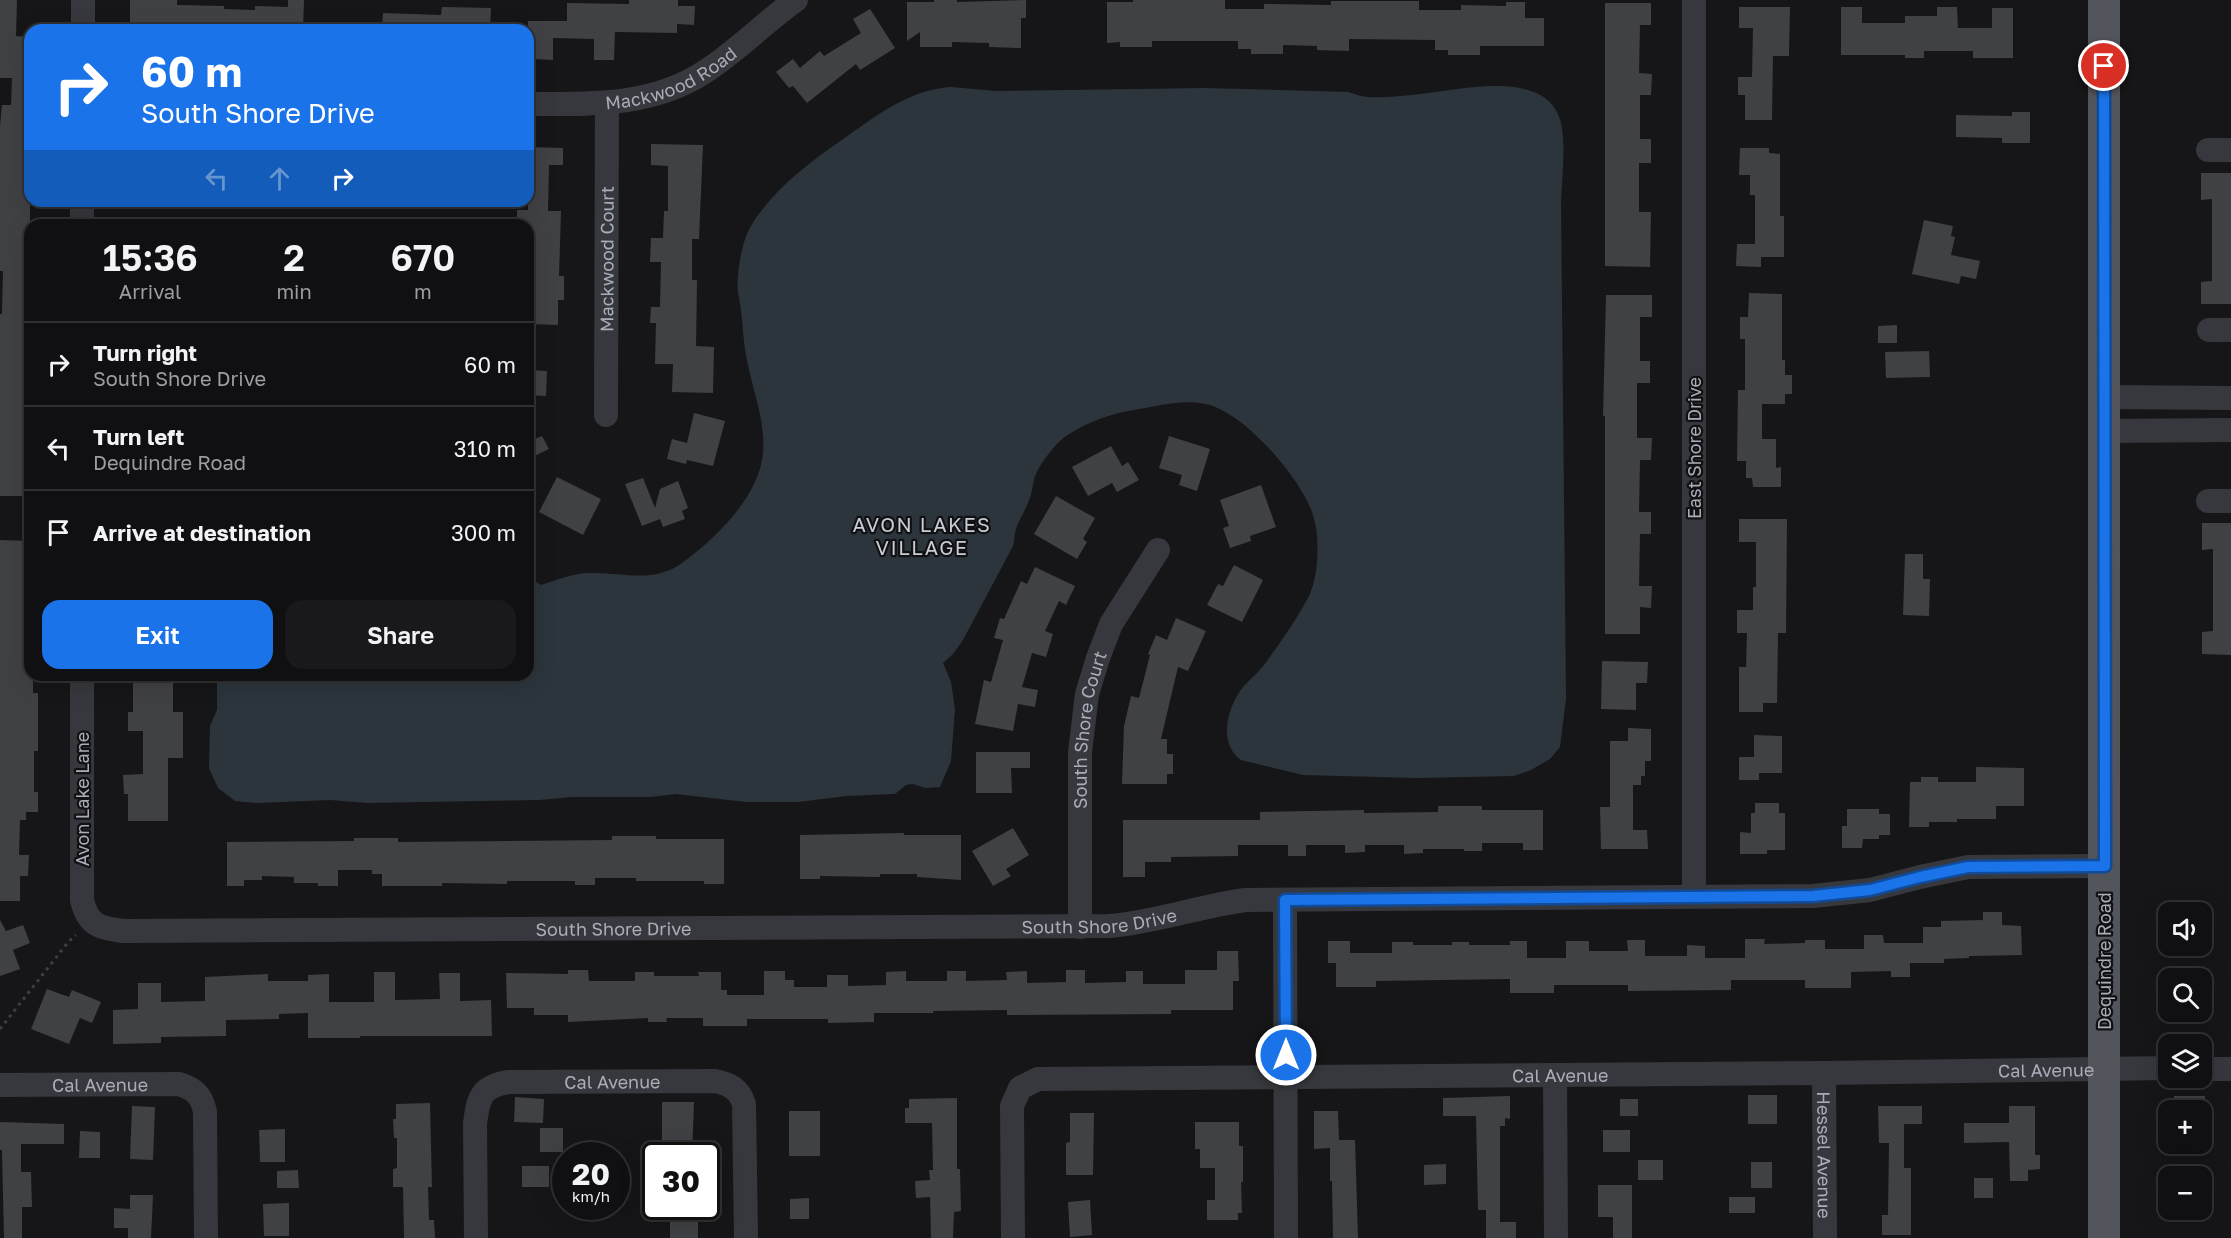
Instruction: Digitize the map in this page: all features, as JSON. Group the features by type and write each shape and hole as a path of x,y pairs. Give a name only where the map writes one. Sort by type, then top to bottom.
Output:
{"main road":[{"name":"Dequindre Road","path":"2104,0 2104,1238"}],"street":[{"path":"83,0 83,24"},
{"name":"Mackwood Road","path":"534,104 607,104 637,100 658,94 690,81 722,60 796,0"},
{"name":"East Shore Drive","path":"1694,0 1694,896"},
{"name":"Mackwood Court","path":"606,415 607,104"},
{"path":"2104,397 2231,398"},
{"path":"2104,431 2231,430"},
{"name":"South Shore Court","path":"1080,927 1080,752 1087,694 1111,624 1158,550"},
{"name":"Avon Lake Lane","path":"82,681 81,894 85,911 91,921"},
{"name":"South Shore Drive","path":"91,921 105,928 149,932 1080,927 1133,924 1225,903 1285,900 1839,895 1968,867 2105,866"},
{"path":"1285,900 1286,1238"},
{"name":"Cal Avenue","path":"1013,1238 1012,1106 1020,1088 1028,1082 1046,1078 1555,1076 2158,1068"},
{"path":"2212,1069 2231,1069"},
{"name":"Hessel Avenue","path":"1824,1073 1825,1238"},
{"path":"1555,1076 1556,1238"},
{"name":"Cal Avenue","path":"476,1238 475,1124 477,1106 487,1089 509,1082 715,1081 726,1083 736,1089 741,1096 745,1114 746,1238"},
{"name":"Cal Avenue","path":"0,1085 179,1084 190,1087 203,1103 205,1113 206,1238"}],"path":[{"path":"0,1029 69,941 91,921"}],"shaded area":[{"path":"1497,86 1519,88 1538,94 1553,105 1561,123 1563,142 1561,202 1566,699 1560,747 1550,759 1531,770 1514,776 1418,778 1303,775 1241,760 1234,753 1227,737 1231,708 1240,691 1264,665 1284,637 1309,596 1317,567 1317,534 1307,500 1270,449 1254,433 1221,410 1206,404 1188,402 1125,412 1093,422 1064,438 1042,463 1017,525 1013,546 963,640 943,663 951,682 955,709 951,761 940,787 925,788 913,784 906,785 895,794 846,796 799,802 746,802 676,794 650,797 367,803 331,800 257,803 235,801 218,788 209,768 210,726 217,710 217,681 534,681 534,581 541,585 584,573 637,576 660,573 682,563 722,529 745,501 760,469 763,453 762,428 748,367 738,292 742,249 748,232 769,201 815,159 892,106 935,89 951,87 996,91 1205,88 1348,92 1367,97 1380,97"}],"building":[{"path":"0,0 17,0 16,36 24,37 24,207 30,207 30,219 24,219 24,496 0,496 0,314 2,314 3,271 0,271 0,126 2,105 11,105 12,78 0,78"},
{"path":"130,0 177,0 177,5 224,6 224,9 255,10 255,6 288,7 288,0 304,0 303,24 130,24"},
{"path":"629,0 678,0 678,6 695,6 694,25 677,24 677,33 615,32 614,60 594,60 594,39 553,38 553,60 534,59 534,24 528,24 528,21 567,21 567,3 629,4"},
{"path":"934,0 957,0 957,2 1026,0 1026,18 1021,18 1021,48 989,47 989,43 952,42 952,47 920,47 920,32 907,41 907,2 934,2"},
{"path":"1133,0 1225,0 1225,9 1264,9 1264,4 1331,5 1331,1 1419,1 1419,10 1461,10 1461,5 1506,6 1506,2 1525,2 1525,18 1544,18 1544,46 1480,46 1480,55 1448,55 1448,50 1435,50 1435,40 1349,39 1349,51 1317,50 1317,46 1283,45 1283,54 1251,54 1251,49 1238,49 1238,41 1152,41 1152,47 1120,47 1120,42 1107,43 1107,2 1133,2"},
{"path":"1605,3 1651,3 1651,25 1640,25 1639,73 1652,74 1651,95 1640,95 1640,139 1651,139 1651,163 1639,163 1639,212 1651,212 1650,267 1605,266"},
{"path":"442,7 491,8 490,24 382,24 383,13 441,15"},
{"path":"1739,7 1790,7 1789,56 1773,56 1772,120 1745,120 1745,95 1738,95 1738,77 1752,77 1753,28 1739,28"},
{"path":"1841,7 1862,7 1862,23 1905,23 1905,16 1937,16 1937,7 1957,7 1958,28 1992,28 1992,8 2013,8 2013,58 1973,58 1973,51 1924,51 1924,58 1905,58 1905,55 1841,55"},
{"path":"870,9 895,48 860,70 856,64 807,103 793,86 789,88 776,72 793,59 800,68 820,51 824,56 861,33 853,19"},
{"path":"2012,112 2030,112 2030,143 2002,143 2002,138 1956,137 1956,115 2012,116"},
{"path":"651,144 703,145 699,239 692,239 692,280 697,280 696,346 714,347 713,393 672,392 673,364 655,364 656,323 650,323 651,307 660,307 661,262 650,262 651,238 663,238 664,211 668,211 668,166 651,165"},
{"path":"534,147 563,148 563,165 549,165 548,211 561,211 559,276 564,276 564,300 558,300 558,325 534,324 534,219 517,219 517,210 528,210 528,207 534,207"},
{"path":"1740,148 1769,148 1769,153 1780,154 1780,216 1784,216 1784,257 1761,257 1761,267 1736,266 1737,244 1755,244 1755,195 1750,195 1750,175 1739,175"},
{"path":"2201,173 2231,173 2231,304 2201,304 2201,282 2212,281 2212,199 2201,200"},
{"path":"1924,220 1953,226 1951,236 1955,237 1951,255 1980,261 1976,279 1961,276 1959,284 1912,274"},
{"path":"1749,293 1782,294 1782,360 1785,360 1785,375 1792,375 1792,394 1785,394 1785,404 1762,404 1762,439 1776,439 1776,468 1781,467 1781,487 1753,487 1752,478 1746,478 1746,461 1737,461 1738,390 1745,390 1745,339 1740,339 1740,317 1748,317"},
{"path":"1606,295 1652,295 1652,317 1640,317 1640,361 1650,361 1650,383 1637,383 1637,438 1652,438 1651,460 1640,460 1639,512 1651,512 1651,534 1640,534 1639,586 1652,586 1651,608 1640,607 1640,634 1605,634 1605,416 1603,416"},
{"path":"1897,325 1897,343 1878,343 1878,326"},
{"path":"1929,351 1930,377 1886,378 1885,352"},
{"path":"534,370 547,371 546,396 534,395"},
{"path":"694,413 725,421 713,466 687,460 686,464 667,459 672,439 687,443"},
{"path":"542,436 549,449 534,456 534,439"},
{"path":"1169,436 1210,449 1197,491 1179,485 1182,475 1159,468"},
{"path":"1111,446 1122,466 1128,462 1139,480 1117,492 1112,483 1088,496 1072,467"},
{"path":"557,477 601,499 583,535 539,512"},
{"path":"643,478 655,508 660,489 678,481 688,508 682,511 685,519 663,527 660,519 642,526 625,484"},
{"path":"1261,485 1276,527 1250,536 1251,541 1230,548 1223,528 1229,526 1220,500"},
{"path":"1056,496 1095,518 1083,539 1087,542 1077,559 1034,534"},
{"path":"1739,519 1787,519 1786,633 1778,633 1777,703 1763,703 1763,712 1739,712 1739,667 1746,667 1747,633 1737,633 1737,610 1753,610 1753,587 1756,587 1756,542 1739,542"},
{"path":"2202,523 2231,523 2231,655 2202,654 2202,632 2213,631 2213,549 2202,550"},
{"path":"0,540 24,541 24,681 33,681 33,693 38,693 38,751 34,751 34,792 38,792 38,812 26,812 26,820 20,820 19,855 29,855 28,876 20,876 20,901 0,901"},
{"path":"1905,554 1923,554 1923,579 1930,579 1929,616 1903,615"},
{"path":"1234,565 1263,580 1242,622 1207,605 1218,584 1223,586"},
{"path":"1035,567 1075,586 1066,605 1059,601 1045,631 1053,634 1046,657 1032,653 1022,687 1038,690 1035,707 1018,704 1013,731 975,724 984,680 991,682 1003,640 994,638 1000,618 1004,619 1021,581 1027,584"},
{"path":"1176,618 1206,631 1188,671 1178,667 1161,739 1167,739 1167,754 1173,754 1173,774 1167,774 1167,784 1122,784 1124,726 1131,696 1139,698 1150,655 1148,654 1156,635 1167,640"},
{"path":"1602,661 1648,662 1647,683 1636,683 1636,710 1601,709"},
{"path":"173,681 173,712 183,712 183,758 168,758 168,821 128,821 128,794 124,794 123,775 143,774 143,731 128,731 128,712 133,712 133,682"},
{"path":"1628,728 1651,729 1651,761 1645,761 1645,776 1641,776 1641,785 1633,785 1633,830 1647,830 1648,849 1601,849 1600,807 1610,807 1610,741 1628,741"},
{"path":"1754,735 1782,736 1782,773 1759,773 1759,780 1739,780 1739,757 1754,757"},
{"path":"976,752 1030,752 1030,768 1011,768 1012,793 976,793"},
{"path":"1976,767 2024,768 2024,806 1996,806 1996,819 1957,819 1957,822 1929,822 1929,827 1909,827 1910,782 1921,782 1921,777 1938,777 1938,782 1976,782"},
{"path":"1755,803 1779,803 1779,813 1785,813 1785,850 1767,850 1767,854 1740,854 1740,832 1751,833 1751,813 1755,813"},
{"path":"1438,806 1482,806 1482,810 1543,810 1543,850 1523,850 1523,843 1482,843 1482,851 1423,849 1423,853 1404,854 1404,845 1365,845 1365,852 1345,853 1345,845 1306,845 1306,856 1288,856 1288,845 1238,845 1238,856 1171,857 1171,862 1145,862 1145,877 1123,877 1123,820 1260,820 1260,812 1364,810 1364,813 1438,812"},
{"path":"1847,809 1879,809 1879,814 1890,814 1890,835 1879,835 1879,839 1863,839 1862,848 1842,848 1842,826 1847,826"},
{"path":"1013,828 1029,855 1006,869 1011,876 993,886 972,851"},
{"path":"904,833 904,835 961,835 961,880 917,877 917,874 880,874 880,877 820,876 820,879 800,879 800,835"},
{"path":"612,836 656,836 656,839 724,839 724,884 704,884 704,881 636,881 636,878 595,878 595,885 575,885 575,881 507,881 507,884 442,883 442,886 382,886 382,874 372,874 372,870 338,870 338,886 294,883 294,877 262,876 262,880 244,880 244,886 227,886 227,842 354,841 354,838 398,838 398,842 612,840"},
{"path":"1983,912 2002,912 2002,925 2021,926 2022,955 1969,956 1969,958 1944,959 1944,963 1910,963 1910,977 1891,977 1891,971 1851,972 1851,988 1805,988 1805,980 1731,980 1731,990 1628,991 1628,985 1554,985 1554,993 1510,993 1510,979 1376,981 1376,987 1336,987 1336,963 1328,963 1328,941 1350,941 1350,953 1392,953 1392,942 1413,942 1413,945 1452,945 1452,942 1469,942 1469,945 1510,945 1510,941 1527,941 1527,958 1566,958 1566,941 1589,941 1589,951 1628,951 1627,940 1645,940 1645,956 1687,956 1687,945 1705,946 1705,958 1745,958 1745,939 1765,939 1764,944 1825,940 1825,949 1864,949 1864,935 1883,935 1884,943 1923,943 1923,927 1941,927 1941,921 1983,920"},
{"path":"0,920 6,931 23,925 30,943 13,950 20,969 0,976"},
{"path":"1217,951 1238,951 1239,981 1233,981 1233,1010 1171,1010 1171,1014 1007,1015 1007,1010 933,1011 933,1013 874,1013 874,1022 828,1023 828,1019 747,1019 747,1026 703,1026 703,1018 666,1018 667,1022 648,1022 648,1018 568,1022 568,1015 534,1015 534,1008 507,1008 506,973 568,974 568,970 588,970 589,981 635,981 635,972 654,972 654,976 699,976 698,972 721,972 721,990 727,990 727,995 764,995 764,971 785,971 785,980 794,980 794,987 827,987 827,975 848,975 848,986 886,985 886,972 906,971 906,981 947,981 947,971 966,971 966,981 1007,980 1006,972 1027,971 1027,983 1066,982 1066,970 1085,970 1085,983 1126,982 1126,971 1143,971 1143,984 1185,984 1185,970 1217,970"},
{"path":"374,972 395,972 395,1000 440,999 439,973 460,973 460,1001 491,1000 492,1036 308,1038 308,1013 279,1014 279,1019 226,1020 226,1036 161,1037 161,1043 113,1044 113,1010 138,1009 138,983 161,983 161,1002 205,1001 205,977 268,974 268,981 308,981 308,975 329,974 329,1002 374,1002"},
{"path":"47,989 69,997 72,990 101,1002 92,1023 80,1018 69,1044 31,1029"},
{"path":"1748,1095 1777,1095 1777,1124 1748,1124"},
{"path":"1510,1096 1510,1119 1505,1118 1505,1126 1500,1126 1500,1222 1516,1222 1516,1238 1486,1238 1486,1210 1478,1210 1476,1116 1443,1116 1443,1098"},
{"path":"2174,1096 2205,1096 2205,1100 2174,1100"},
{"path":"515,1097 544,1099 543,1123 514,1122"},
{"path":"957,1098 957,1169 960,1169 961,1211 954,1212 953,1238 931,1238 930,1197 916,1198 915,1181 930,1180 929,1170 933,1170 932,1123 905,1123 905,1108 909,1108 909,1099"},
{"path":"1620,1099 1638,1099 1638,1116 1620,1116"},
{"path":"662,1102 694,1102 692,1142 662,1142"},
{"path":"430,1103 432,1187 428,1187 429,1220 434,1220 435,1238 404,1238 403,1187 393,1187 393,1169 397,1168 397,1138 394,1138 393,1119 396,1119 396,1104"},
{"path":"132,1106 155,1107 153,1160 130,1159"},
{"path":"1878,1106 1922,1106 1922,1124 1904,1124 1904,1168 1911,1168 1911,1235 1882,1235 1882,1215 1888,1215 1889,1143 1879,1143"},
{"path":"2009,1106 2035,1106 2035,1155 2040,1155 2040,1169 2028,1170 2028,1181 2010,1181 2009,1142 1964,1143 1964,1123 2009,1123"},
{"path":"789,1111 820,1111 820,1156 789,1156"},
{"path":"1314,1111 1338,1111 1339,1140 1355,1140 1358,1238 1333,1238 1330,1148 1314,1149"},
{"path":"1070,1113 1094,1113 1093,1175 1066,1175 1066,1143 1070,1142"},
{"path":"0,1122 64,1124 64,1144 21,1144 21,1172 31,1172 32,1207 22,1207 22,1238 4,1238"},
{"path":"1195,1122 1239,1122 1239,1146 1243,1146 1243,1182 1241,1182 1242,1213 1238,1213 1238,1220 1207,1220 1207,1200 1215,1200 1215,1168 1200,1168 1200,1149 1195,1149"},
{"path":"540,1128 563,1128 563,1142 552,1142 552,1152 540,1152"},
{"path":"285,1129 285,1162 260,1162 259,1130"},
{"path":"1603,1130 1630,1130 1630,1152 1603,1152"},
{"path":"80,1131 100,1132 100,1158 79,1158"},
{"path":"1638,1160 1663,1160 1663,1180 1638,1180"},
{"path":"1751,1162 1772,1162 1772,1188 1751,1188"},
{"path":"1446,1164 1446,1184 1424,1185 1424,1165"},
{"path":"522,1166 549,1166 549,1187 522,1187"},
{"path":"298,1170 299,1188 277,1188 277,1171"},
{"path":"1974,1178 1993,1178 1993,1198 1974,1198"},
{"path":"1598,1185 1632,1185 1632,1238 1613,1238 1613,1217 1598,1217"},
{"path":"130,1195 153,1195 151,1238 128,1238 128,1228 114,1228 114,1208 130,1209"},
{"path":"1729,1197 1755,1197 1755,1213 1729,1213"},
{"path":"809,1198 809,1219 790,1219 790,1199"},
{"path":"1090,1200 1092,1235 1070,1237 1068,1202"},
{"path":"289,1203 289,1236 264,1236 263,1204"},
{"path":"670,1220 698,1220 698,1238 670,1238"}],"district":[{"name":"AVON LAKES VILLAGE","path":"922,536"}],"route":[{"path":"1286,1055 1285,900 1839,895 1968,867 2105,866 2104,66"}]}
